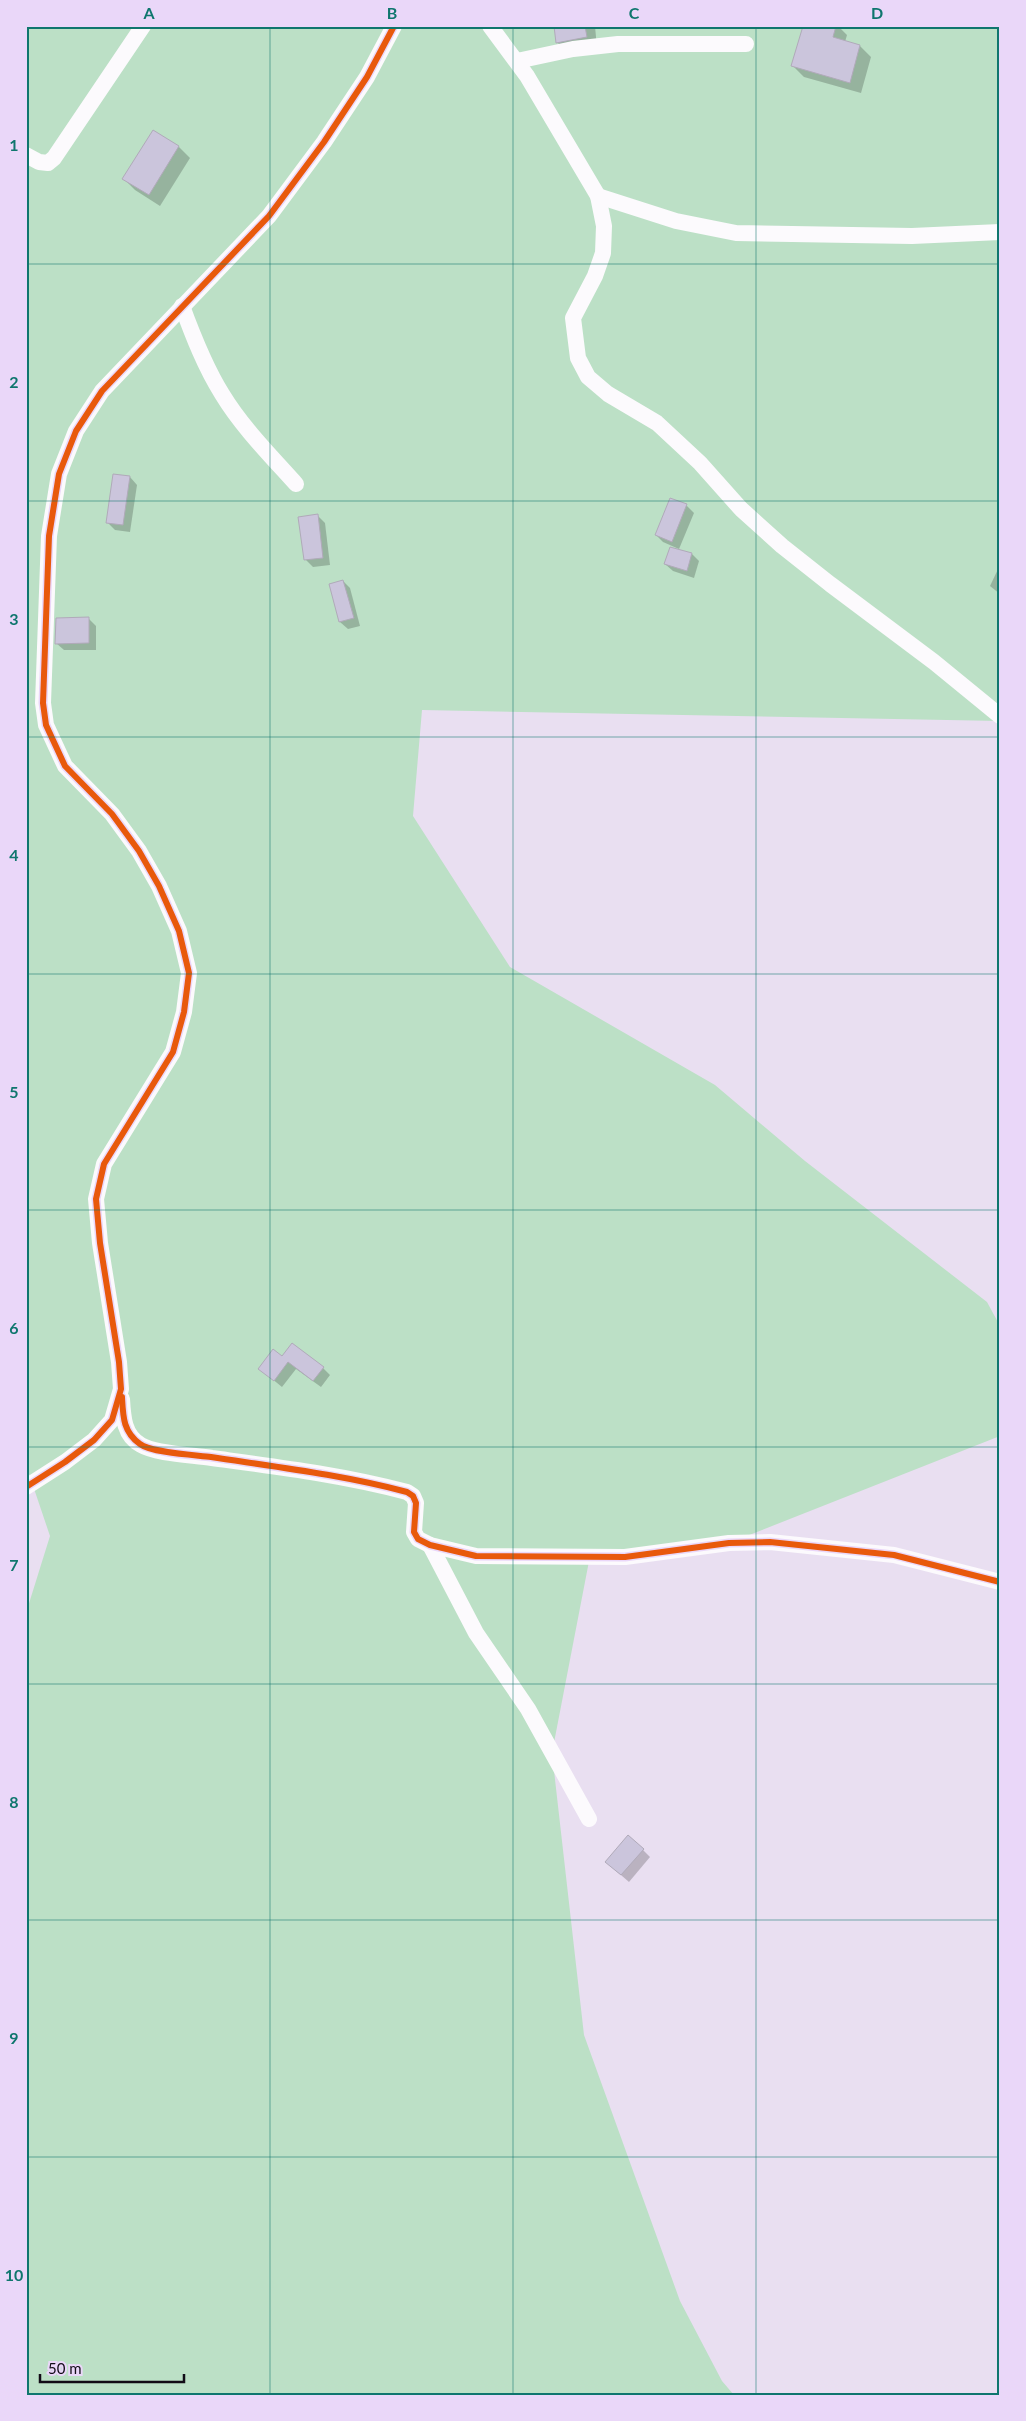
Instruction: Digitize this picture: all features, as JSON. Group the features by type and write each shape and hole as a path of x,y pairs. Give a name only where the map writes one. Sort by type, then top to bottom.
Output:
{"street":[{"path":"26,155 39,162 48,163 54,158 143,26"},
{"path":"394,26 362,85 324,142 269,216 102,391 76,431 59,474 49,536 43,703 46,725 54,746 65,766 112,814 139,851 159,886 179,931 189,973 184,1012 173,1052 104,1164 96,1199 100,1243 120,1362 123,1418 128,1434 142,1446 178,1453 329,1474 407,1492 413,1496 416,1503 414,1532 418,1539 430,1545 476,1556 625,1557 729,1543 770,1542 894,1555 1000,1582"},
{"path":"490,26 517,61 598,196 604,226 603,253 595,276 573,318 578,358 588,377 608,394 657,423 700,463 741,509 782,546 934,662 1000,716"},
{"path":"517,61 573,49 618,44 746,44"},
{"path":"598,196 676,221 736,233 912,236 1000,232"},
{"path":"182,306 196,345 222,395 257,441 296,484"},
{"path":"26,1487 94,1440 112,1420 121,1389"},
{"path":"430,1545 476,1633 528,1709 589,1819"}],"green space":[{"path":"26,26 1000,26 1000,721 422,710 413,816 510,967 715,1085 805,1161 987,1302 1000,1326 1000,1436 729,1543 590,1556 552,1753 584,2035 680,2301 722,2381 734,2395 26,2395 26,1613 50,1536 26,1465"}],"building":[{"path":"554,26 585,26 587,37 556,43"},
{"path":"803,26 836,26 833,37 860,45 850,83 791,66"},
{"path":"153,130 179,146 149,195 122,179"},
{"path":"113,474 130,476 123,525 106,523"},
{"path":"670,498 687,504 672,542 655,535"},
{"path":"318,514 323,558 304,560 298,517"},
{"path":"670,547 692,553 687,571 664,564"},
{"path":"343,580 354,618 339,622 329,584"},
{"path":"89,617 89,643 55,644 56,618"},
{"path":"292,1343 324,1367 313,1381 288,1362 274,1381 258,1369 273,1349 282,1356"},
{"path":"628,1835 644,1849 621,1875 605,1862"}],"cycle path":[{"path":"26,1487 65,1462 94,1440 112,1420 121,1389 119,1362 100,1243 96,1199 104,1164 173,1052 184,1012 189,973 179,931 159,886 139,851 112,814 65,766 46,725 43,703 49,536 59,474 76,431 102,391 269,216 324,142 367,77 394,26"},
{"path":"122,1397 127,1429 134,1439 146,1447 164,1452 211,1457 334,1476 407,1492 413,1496 416,1503 414,1532 418,1539 430,1545 476,1556 625,1557 729,1543 770,1542 894,1555 1000,1582"}]}
